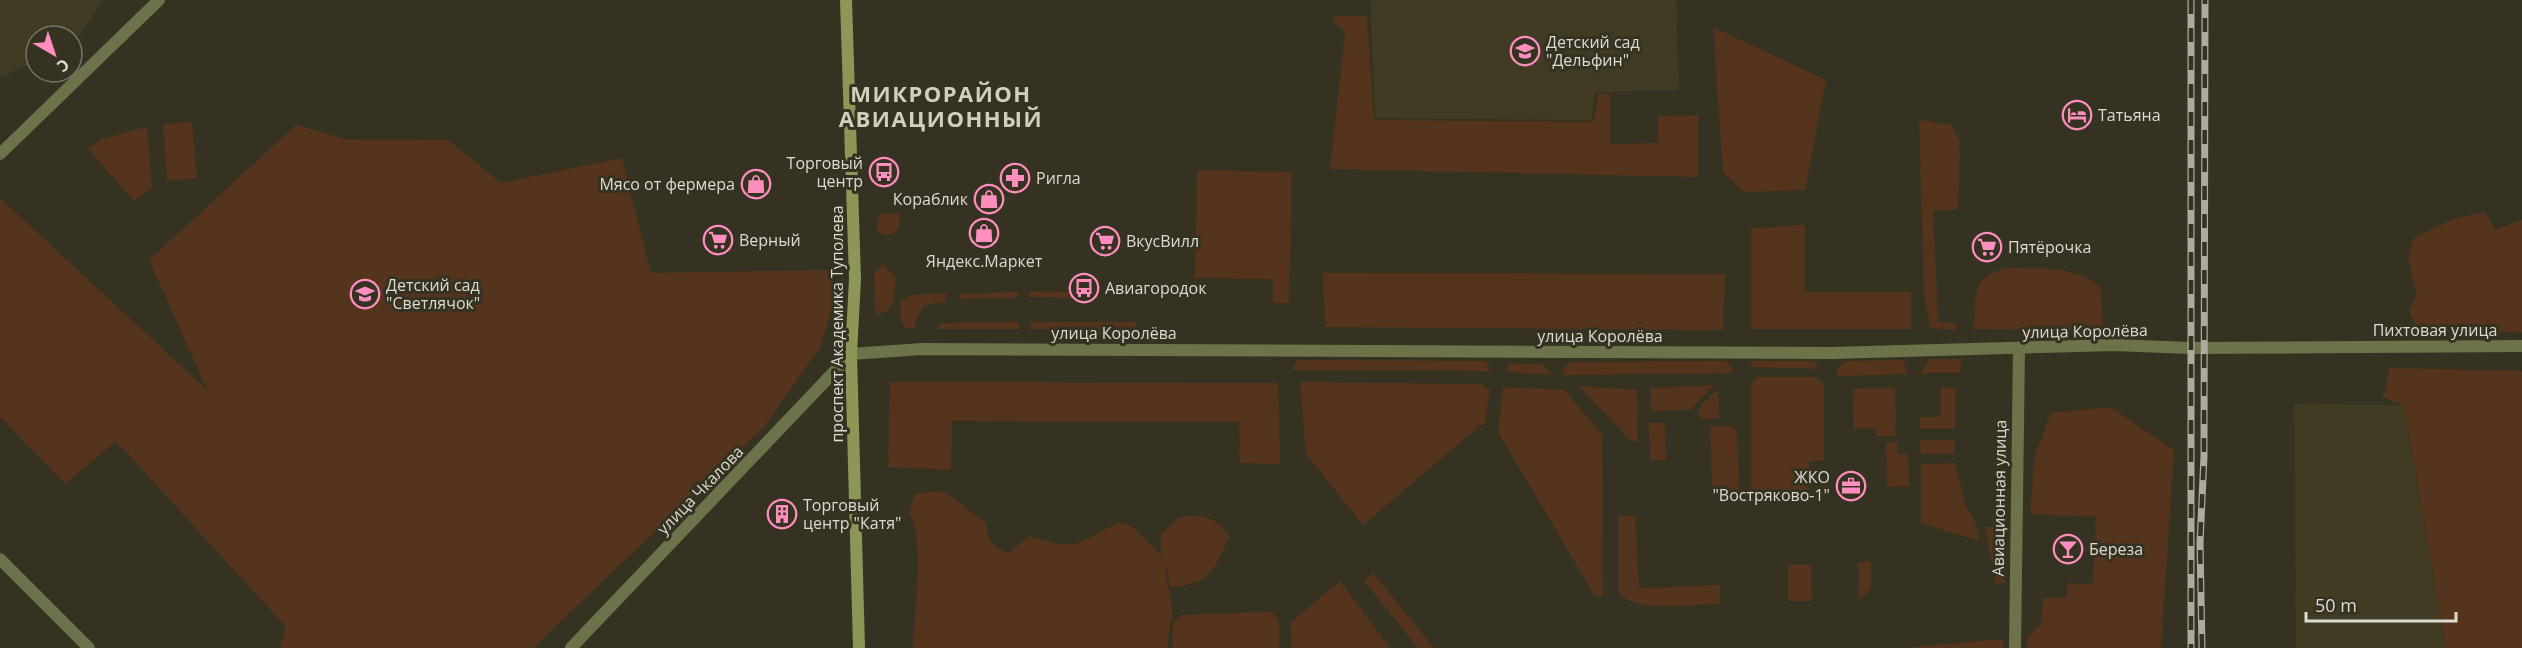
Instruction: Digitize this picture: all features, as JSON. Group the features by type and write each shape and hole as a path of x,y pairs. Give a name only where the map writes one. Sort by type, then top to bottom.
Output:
{"main road":[{"name":"проспект Академика Туполева","path":"846,0 855,279 851,354 859,648"}],"street":[{"path":"0,154 159,0"},
{"name":"улица Королёва","path":"851,354 922,349 1832,353 2114,345 2348,346"},
{"name":"Пихтовая улица","path":"2348,346 2522,346"},
{"name":"Авиационная улица","path":"2015,648 2019,349"},
{"name":"улица Чкалова","path":"571,648 851,354"},
{"path":"0,559 89,648"}],"shaded area":[{"path":"0,0 104,0 84,29 84,24 24,24 24,67 0,77"},
{"name":"Детский сад \"Дельфин\"","path":"1370,0 1676,0 1679,90 1595,92 1592,120 1375,118"},
{"path":"1334,16 1367,16 1374,120 1594,122 1598,94 1610,94 1610,144 1658,143 1658,116 1698,115 1698,177 1330,169 1345,32 1334,21"},
{"path":"1713,27 1826,80 1805,190 1743,192 1723,171"},
{"path":"1919,120 1951,125 1960,141 1958,209 1933,211 1938,322 1957,323 1955,330 1930,328 1924,291"},
{"path":"192,122 197,178 167,181 163,124"},
{"path":"296,125 345,139 448,140 501,183 622,158 651,273 830,270 833,306 820,347 765,426 533,648 280,648 286,627 116,441 65,484 0,417 0,198 208,391 149,260"},
{"path":"147,127 152,188 134,201 88,149 102,139"},
{"path":"1197,170 1292,172 1289,303 1273,303 1273,279 1195,278"},
{"path":"2485,212 2495,230 2522,220 2522,333 2417,326 2409,312 2417,293 2408,259 2414,238 2453,219"},
{"path":"899,213 900,223 895,233 883,235 876,228 880,214"},
{"path":"1805,225 1805,292 1911,292 1911,329 1751,329 1751,228"},
{"path":"884,264 896,279 893,303 888,311 875,315 874,273"},
{"path":"2007,268 2057,270 2080,275 2091,281 2101,288 2103,331 1974,329 1977,290 1981,282 1987,276"},
{"path":"1323,273 1725,274 1723,330 1325,327"},
{"path":"1030,291 1071,292 1072,298 1029,297"},
{"path":"1018,292 1018,298 960,299 960,294"},
{"path":"946,293 946,302 927,305 921,310 914,328 906,328 900,319 901,301 912,295"},
{"path":"1019,322 1019,329 936,329 941,323"},
{"path":"1030,322 1136,322 1136,330 1030,329"},
{"path":"1929,359 1961,359 1960,373 1921,373"},
{"path":"1297,360 1487,361 1490,371 1292,370"},
{"path":"1903,360 1908,374 1837,376 1838,367 1846,361"},
{"path":"1726,361 1732,368 1731,373 1564,375 1564,367 1571,362"},
{"path":"1754,361 1814,361 1818,369 1749,367"},
{"path":"1510,363 1544,365 1552,375 1506,372"},
{"path":"2390,368 2522,371 2522,648 2446,648 2404,405 2383,397"},
{"path":"1757,377 1816,377 1824,385 1824,461 1809,461 1809,494 1751,496 1751,384"},
{"path":"890,382 1278,383 1280,464 1240,463 1239,422 952,421 951,470 888,467"},
{"path":"1300,382 1483,384 1483,388 1490,389 1485,425 1478,425 1363,525 1306,454"},
{"path":"1714,385 1690,410 1651,411 1650,388"},
{"path":"1579,386 1637,390 1638,442 1631,441"},
{"path":"1503,387 1564,390 1602,434 1603,597 1595,596 1498,432"},
{"path":"1941,387 1956,388 1955,429 1920,429 1920,417 1941,417"},
{"path":"1895,388 1896,436 1876,436 1875,428 1854,429 1853,389"},
{"path":"1718,389 1719,418 1702,419 1697,410"},
{"path":"2294,404 2404,405 2446,648 2296,648"},
{"path":"2110,407 2174,450 2161,648 2028,648 2027,638 2041,624 2043,598 2067,598 2067,583 2093,584 2096,517 2030,514 2034,458 2051,413"},
{"path":"1649,423 1665,423 1666,460 1650,460"},
{"path":"1710,426 1731,426 1737,431 1739,491 1712,493"},
{"path":"1920,440 1954,440 1955,454 1921,454"},
{"path":"1898,442 1898,454 1908,454 1909,486 1887,487 1886,443"},
{"path":"1955,463 1966,507 1975,520 1979,541 1921,523 1921,464"},
{"path":"942,491 986,523 992,542 1009,553 1029,536 1069,545 1085,540 1120,522 1131,526 1161,556 1161,535 1179,517 1188,516 1202,516 1214,521 1230,537 1209,574 1195,583 1170,587 1166,565 1172,609 1168,648 913,648 918,561 917,543 909,512 915,494"},
{"path":"1618,516 1635,516 1639,588 1720,585 1720,604 1665,606 1637,603 1626,599 1618,592"},
{"path":"1985,527 2000,527 2005,583 1996,584"},
{"path":"1871,561 1871,588 1859,599 1858,563"},
{"path":"1788,565 1811,565 1812,601 1788,601"},
{"path":"1373,573 1434,648 1418,648 1364,581"},
{"path":"1340,581 1390,648 1292,648 1290,623"},
{"path":"1272,612 1279,622 1279,648 1172,648 1173,624 1181,615"},
{"path":"2002,639 2004,648 1911,648 1913,647"}],"railway":[{"path":"2191,0 2191,648"},
{"path":"2202,648 2200,543 2204,456 2205,0"}],"place":[{"name":"Детский сад \"Дельфин\"","path":"1525,51"},
{"name":"Татьяна","path":"2077,115"},
{"name":"Торговый центр","path":"884,172"},
{"name":"Ригла","path":"1015,178"},
{"name":"Мясо от фермера","path":"756,184"},
{"name":"Кораблик","path":"989,199"},
{"name":"Яндекс.Маркет","path":"984,233"},
{"name":"Верный","path":"718,240"},
{"name":"ВкусВилл","path":"1105,241"},
{"name":"Пятёрочка","path":"1987,247"},
{"name":"Авиагородок","path":"1084,288"},
{"name":"Детский сад \"Светлячок\"","path":"365,294"},
{"name":"ЖКО \"Востряково-1\"","path":"1851,486"},
{"name":"Торговый центр \"Катя\"","path":"782,514"},
{"name":"Береза","path":"2068,549"}],"district":[{"name":"МИКРОРАЙОН АВИАЦИОННЫЙ","path":"941,106"}]}
